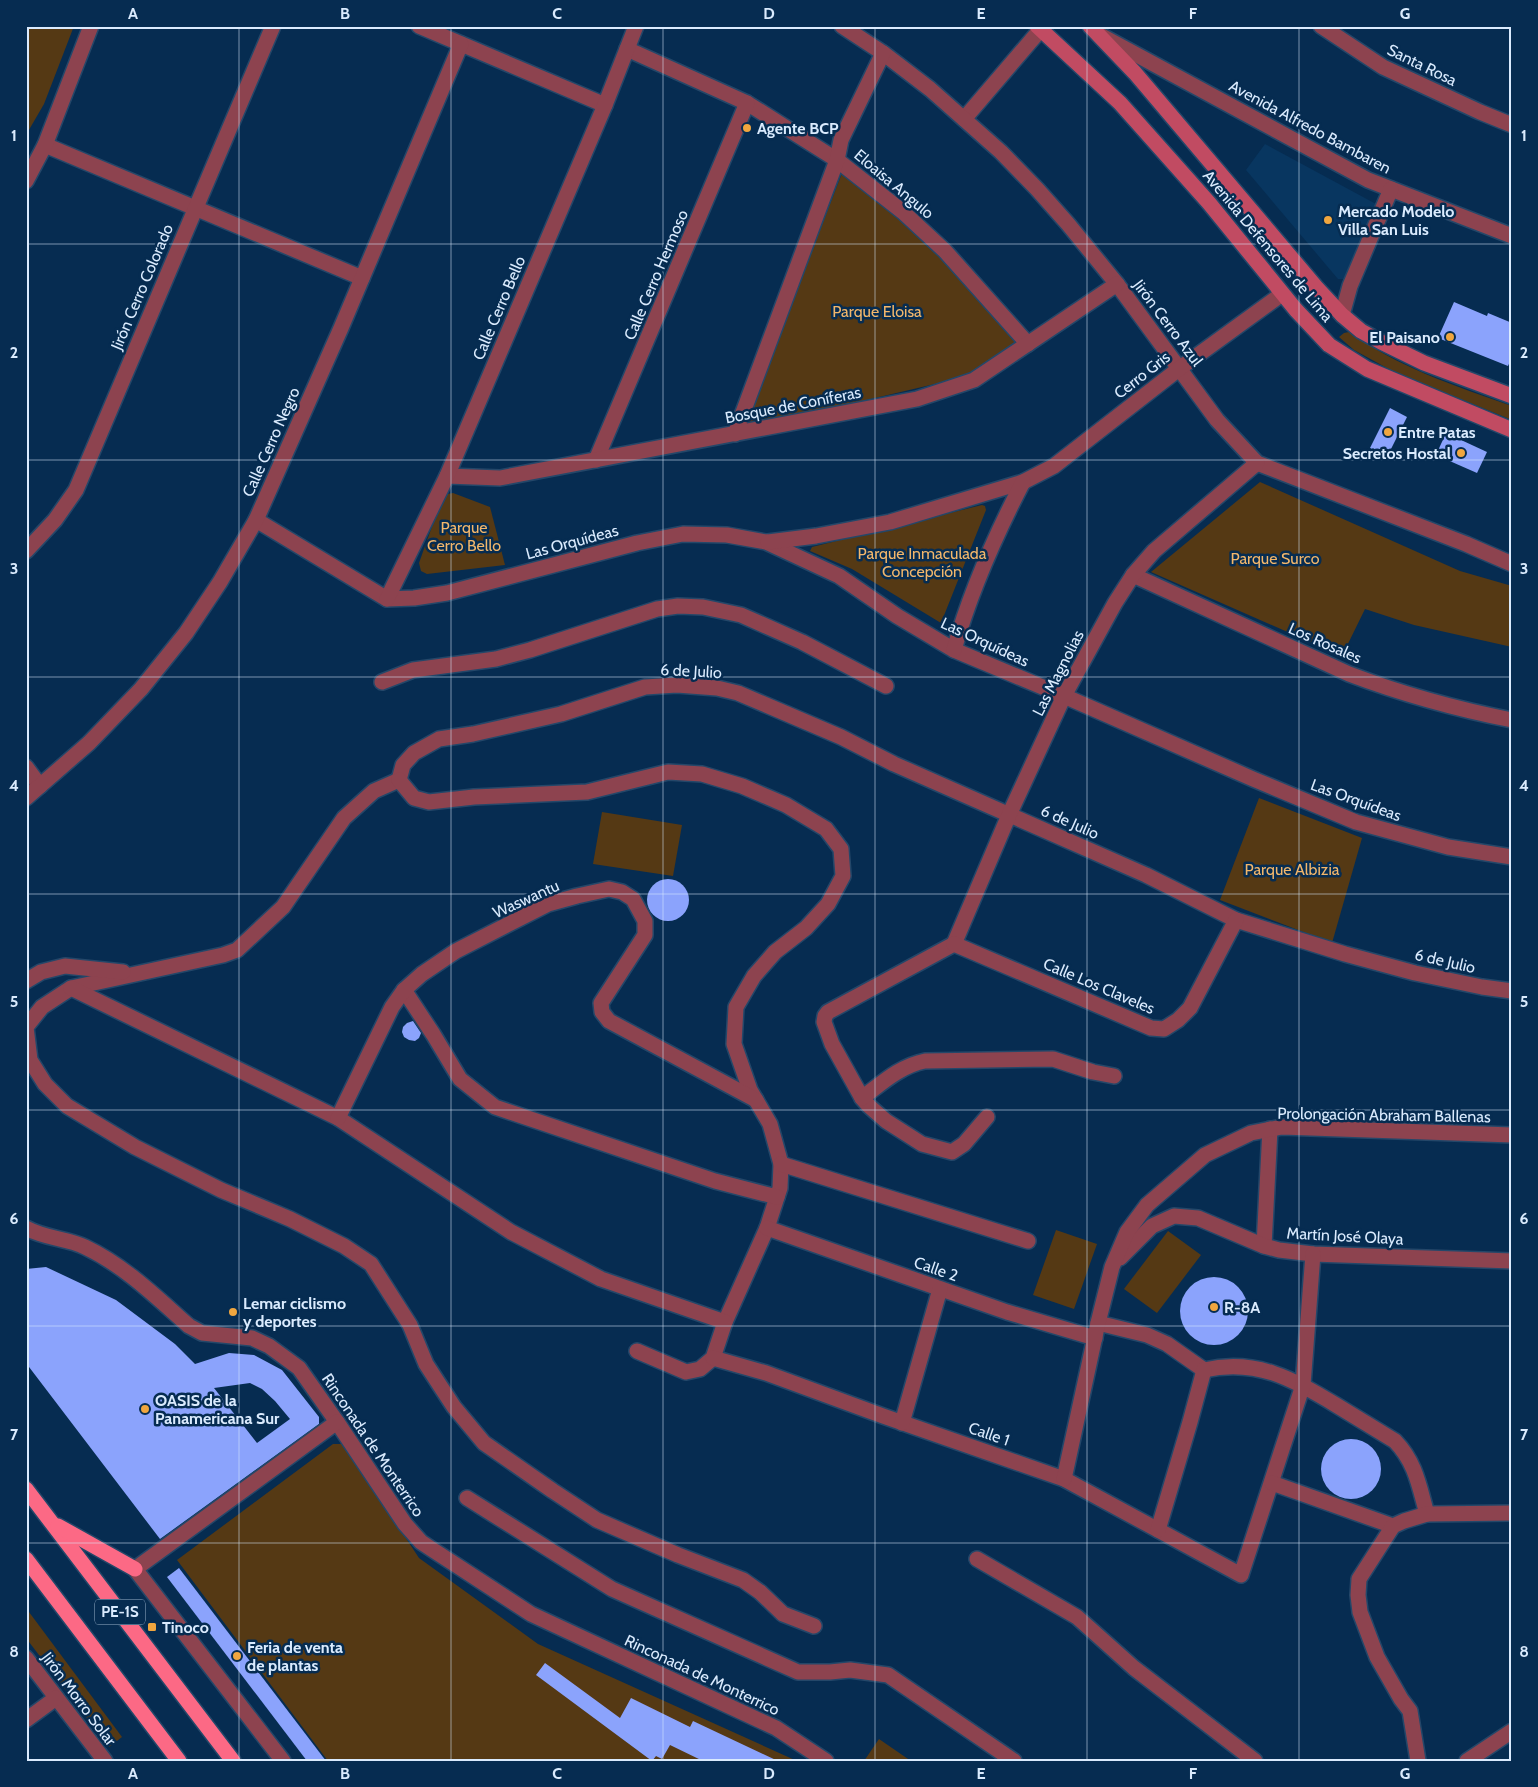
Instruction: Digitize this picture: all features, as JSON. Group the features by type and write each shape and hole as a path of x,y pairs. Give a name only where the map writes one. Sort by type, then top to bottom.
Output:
{"highway":[{"name":"PE-1S","path":"26,1489 233,1761"},
{"path":"52,1523 135,1569"},
{"name":"PE-1S","path":"26,1560 179,1761"}],"main road":[{"name":"Avenida Defensores de Lima","path":"1039,28 1120,103 1209,203 1282,294 1329,345 1367,369 1512,430"},
{"name":"Avenida Defensores de Lima","path":"1094,30 1135,73 1316,287 1342,315 1368,335 1424,363 1512,396"}],"street":[{"path":"26,181 45,145 91,26"},
{"name":"Jirón Cerro Colorado","path":"26,551 55,520 76,490 273,26"},
{"path":"419,26 605,105"},
{"name":"Calle Cerro Bello","path":"387,599 447,476 605,105 636,26"},
{"name":"Jirón Cerro Azul","path":"842,26 883,53 930,89 1001,152 1037,189 1118,284 1217,420 1257,463 1466,544 1512,564"},
{"name":"Santa Rosa","path":"1321,26 1383,67 1512,125"},
{"path":"964,119 1039,28"},
{"name":"Avenida Alfredo Bambaren","path":"1094,30 1368,180 1512,236"},
{"name":"Calle Cerro Negro","path":"26,798 89,743 141,689 186,633 220,582 256,520 362,278 461,44"},
{"name":"Eloaisa Angulo","path":"627,49 747,103 836,160 903,212 945,251 1028,344"},
{"path":"735,434 836,160 841,140 883,53"},
{"name":"Calle Cerro Hermoso","path":"596,460 747,103"},
{"path":"45,145 362,278"},
{"path":"1342,315 1350,286 1391,189"},
{"name":"Bosque de Coníferas","path":"447,476 500,478 917,399 974,380 1118,284"},
{"name":"Cerro Gris","path":"766,542 816,536 890,522 1023,482 1054,466 1180,368 1282,294"},
{"name":"Las Magnolias","path":"954,944 1009,815 1064,696 1114,603 1133,575 1154,551 1257,463"},
{"path":"954,650 964,614 1000,527 1023,482"},
{"path":"256,520 387,599"},
{"name":"Las Orquídeas","path":"387,599 414,598 448,593 638,543 683,534 727,535 766,542 839,576 898,616 954,650 1253,779 1356,822 1448,848 1512,857"},
{"name":"Los Rosales","path":"1133,575 1349,674 1383,687 1428,700 1512,720"},
{"path":"382,682 413,670 496,659 657,609 678,606 703,607 740,615 802,642 886,686"},
{"name":"6 de Julio","path":"399,780 403,765 414,753 439,739 473,734 560,714 645,687 677,685 717,688 738,693 841,737 894,764 1146,875 1236,920 1345,954 1415,973 1482,987 1512,991"},
{"path":"26,767 40,786"},
{"path":"637,1351 686,1372 700,1369 713,1358 726,1322 767,1228 780,1188 781,1164 770,1124 750,1090 734,1044 736,1007 754,976 775,952 806,928 828,904 843,876 841,849 826,829 786,805 742,786 702,774 668,772 587,792 474,797 429,802 414,798 399,780 374,791 344,818 283,908 237,950 223,955 71,988 42,1007 26,1027 30,1060 45,1084 67,1106 135,1148 221,1190 290,1219 344,1246 371,1264 410,1325 430,1370 454,1407 484,1443 597,1520 678,1555 743,1580 760,1592 783,1614 814,1626"},
{"name":"Waswantu","path":"338,1118 392,1007 404,990 422,974 456,951 548,904 609,889 622,892 633,899 645,920 645,935 600,1003 602,1012 610,1021 756,1100"},
{"name":"Calle Los Claveles","path":"954,944 1151,1028 1164,1029 1178,1020 1190,1008 1236,920"},
{"path":"954,944 828,1012 824,1016 824,1022 832,1044 862,1098 886,1121 922,1144 952,1152 964,1144 987,1117"},
{"path":"26,981 41,972 65,966 134,973"},
{"path":"71,988 338,1118 511,1232 601,1279 726,1322"},
{"path":"404,990 460,1079 495,1107 715,1181 777,1197"},
{"path":"862,1098 903,1068 925,1061 1053,1059 1092,1072 1114,1076"},
{"name":"Prolongación Abraham Ballenas","path":"1064,1479 1112,1267 1127,1232 1147,1205 1205,1156 1251,1133 1282,1127 1512,1135"},
{"path":"1264,1246 1270,1129"},
{"path":"781,1164 1028,1241"},
{"name":"Martín José Olaya","path":"1112,1267 1152,1226 1174,1216 1198,1218 1264,1246 1280,1250 1313,1254 1512,1261"},
{"name":"Rinconada de Monterrico","path":"26,1228 51,1238 83,1245 120,1266 190,1326 202,1332 252,1338 269,1346 299,1368 404,1524 421,1542 433,1550 531,1614 776,1728 826,1761"},
{"name":"Calle 2","path":"767,1228 1007,1312 1096,1331 1147,1335 1168,1344 1204,1370"},
{"path":"1313,1254 1303,1385 1272,1482 1393,1526"},
{"path":"902,1423 940,1289"},
{"name":"Calle 1","path":"713,1358 766,1373 902,1423 1064,1479 1241,1575 1272,1482"},
{"path":"1158,1530 1204,1370 1217,1367 1241,1366 1260,1369 1303,1385 1395,1441 1406,1452 1413,1466 1427,1514"},
{"path":"283,1761 135,1569 337,1422"},
{"path":"467,1498 612,1589 798,1672 850,1670 888,1675 1014,1761"},
{"path":"1418,1761 1410,1711 1401,1700 1377,1657 1360,1612 1359,1579 1393,1526 1404,1521 1427,1514 1512,1513"},
{"path":"977,1559 1077,1617 1134,1668 1255,1761"},
{"name":"Jirón Morro Solar","path":"26,1658 105,1761"},
{"path":"26,1720 56,1698"},
{"path":"1467,1761 1512,1732"}],"shaded area":[{"name":"Mercado Modelo Villa San Luis","path":"1265,144 1376,204 1344,279 1338,279 1246,170"}],"green space":[{"path":"26,26 74,26 44,104 26,135"},
{"name":"Parque Eloisa","path":"842,173 906,222 962,278 1016,342 969,376 743,429"},
{"path":"1349,332 1407,366 1512,406 1512,420 1396,373 1354,350 1339,337"},
{"name":"Parque Surco","path":"1260,482 1460,571 1512,586 1512,647 1414,625 1365,609 1342,656 1151,572"},
{"name":"Parque Cerro Bello","path":"453,493 490,507 505,565 427,574 421,571 419,563 441,501 448,494"},
{"name":"Parque Inmaculada Concepción","path":"982,505 985,506 986,510 941,623 852,569 810,551 812,547"},
{"name":"Parque Albizia","path":"1259,798 1362,838 1332,943 1220,900"},
{"path":"602,812 682,825 673,876 593,864"},
{"path":"1056,1230 1097,1244 1074,1309 1033,1295"},
{"path":"1168,1231 1201,1255 1157,1313 1124,1289"},
{"path":"333,1444 344,1444 419,1558 538,1644 797,1761 328,1761 177,1560"},
{"path":"26,1608 122,1737 109,1747 26,1638"},
{"path":"879,1739 911,1761 864,1761"}],"building":[{"path":"1454,302 1487,316 1488,313 1512,323 1512,357 1508,366 1438,338"},
{"name":"Entre Patas","path":"1390,408 1407,417 1387,457 1370,448"},
{"name":"Secretos Hostal","path":"1446,433 1487,452 1477,473 1436,455"},
{"path":"672,879 680,882 686,888 689,900 686,912 680,918 664,921 656,918 650,912 647,896 650,888 656,882"},
{"path":"413,1021 421,1033 415,1041 404,1037 402,1032 403,1027 407,1023"},
{"name":"OASIS de la Panamericana Sur","path":"46,1267 116,1300 175,1344 195,1364 229,1353 254,1355 282,1370 319,1417 319,1424 160,1539 26,1363 26,1269","holes":["250,1383 262,1389 290,1419 257,1443 214,1388"]},
{"name":"R-8A","path":"1214,1277 1227,1280 1238,1287 1245,1298 1248,1311 1245,1324 1238,1335 1227,1342 1214,1345 1201,1342 1190,1335 1183,1324 1180,1311 1183,1298 1190,1287 1201,1280"},
{"path":"1351,1439 1368,1444 1376,1452 1381,1469 1376,1486 1368,1494 1351,1499 1334,1494 1326,1486 1321,1469 1326,1452 1334,1444"},
{"name":"Feria de venta de plantas","path":"179,1568 326,1761 307,1761 167,1577"},
{"path":"545,1663 620,1718 631,1698 690,1727 693,1721 778,1761 703,1761 670,1745 662,1759 656,1756 652,1761 536,1675"}],"place":[{"name":"Agente BCP","path":"747,128"},
{"name":"Mercado Modelo Villa San Luis","path":"1328,220"},
{"name":"El Paisano","path":"1450,337"},
{"name":"Entre Patas","path":"1388,432"},
{"name":"Secretos Hostal","path":"1461,453"},
{"name":"R-8A","path":"1214,1307"},
{"name":"Lemar ciclismo y deportes","path":"233,1312"},
{"name":"OASIS de la Panamericana Sur","path":"145,1409"},
{"name":"Tinoco","path":"152,1627"},
{"name":"Feria de venta de plantas","path":"237,1656"}]}
